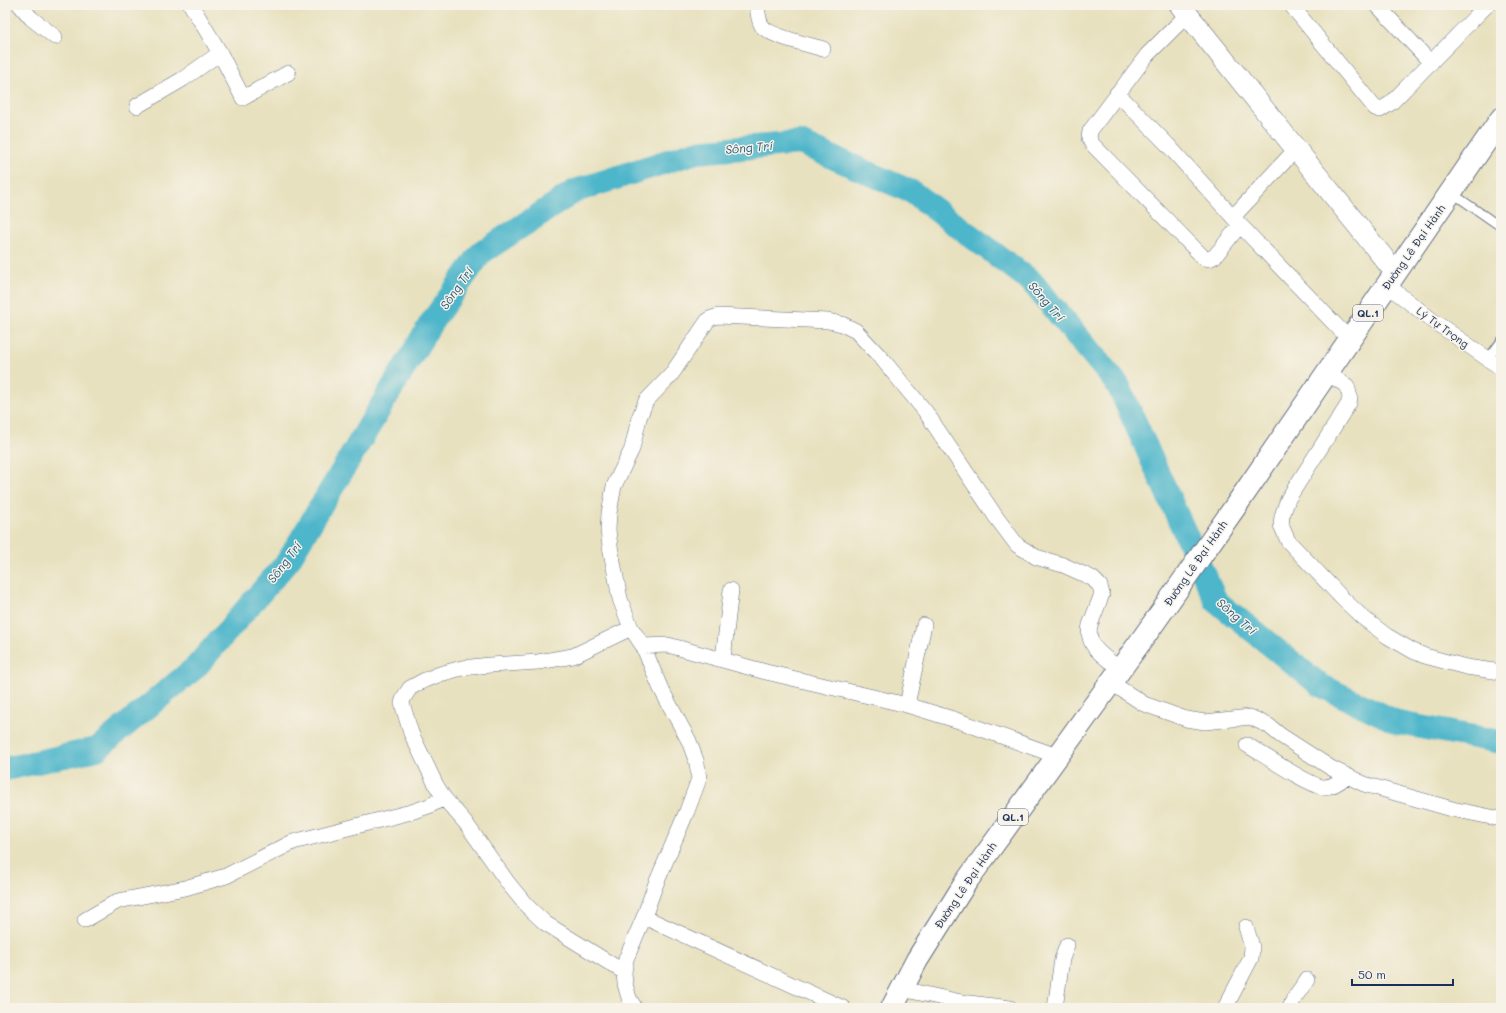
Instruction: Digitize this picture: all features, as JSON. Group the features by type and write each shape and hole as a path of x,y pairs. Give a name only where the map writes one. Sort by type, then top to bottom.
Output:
{"main road":[{"name":"Đường Lê Đại Hành","path":"892,1008 917,960 966,882 1146,634 1501,119"}],"street":[{"path":"20,5 31,18 55,37"},
{"path":"191,5 220,53 243,98 288,73"},
{"path":"757,5 762,27 773,34 823,49"},
{"path":"1291,5 1375,108 1380,110 1391,103 1487,5"},
{"path":"1377,5 1431,63"},
{"path":"1296,149 1236,221 1215,256 1209,259 1204,258 1092,144 1089,138 1090,130 1147,55 1184,10 1296,149 1391,278"},
{"path":"137,106 183,79 220,53"},
{"path":"1117,94 1172,149 1236,221 1350,340"},
{"name":"Lý Tự Trọng","path":"1391,278 1432,320 1501,368"},
{"path":"635,1008 627,991 624,972 626,959 699,779 697,763 690,741 660,686 643,646 631,628 620,599 608,530 609,513 614,486 632,449 639,418 646,401 671,376 696,335 709,319 718,316 828,321 842,324 856,331 883,360 925,411 996,517 1017,545 1036,556 1063,565 1096,581 1102,594 1090,625 1090,641 1115,675 1144,704 1186,719 1205,722 1250,717 1269,726 1316,759 1346,776 1364,784 1452,810 1501,819"},
{"path":"1327,373 1347,386 1350,397 1349,403 1288,499 1282,516 1281,525 1288,541 1342,598 1362,617 1387,636 1425,656 1466,667 1501,672"},
{"path":"723,659 732,590"},
{"path":"907,705 924,625"},
{"path":"624,972 545,923 531,910 508,883 465,822 444,798 436,785 411,733 404,714 402,703 410,688 434,676 462,668 538,662 573,656 631,628"},
{"path":"643,646 668,645 766,672 907,705 956,720 1057,756"},
{"path":"1247,745 1309,782 1322,787 1340,782 1346,776"},
{"path":"85,920 118,901 185,888 226,876 293,842 411,812 429,806 444,798"},
{"path":"644,916 843,1008"},
{"path":"1225,1008 1251,958 1252,947 1246,927"},
{"path":"1055,1008 1062,959 1066,945"},
{"path":"1290,1008 1294,998 1307,980"},
{"path":"902,989 961,1002 1010,1008"}],"lane":[{"path":"1451,193 1501,227"},
{"path":"1488,359 1501,341"}],"waterway":[{"name":"Sông Trí","path":"5,769 97,749 196,667 288,561 431,323 481,253 575,191 696,152 800,143 912,192 1031,281 1118,385 1216,601 1320,685 1399,723 1501,742"}]}
